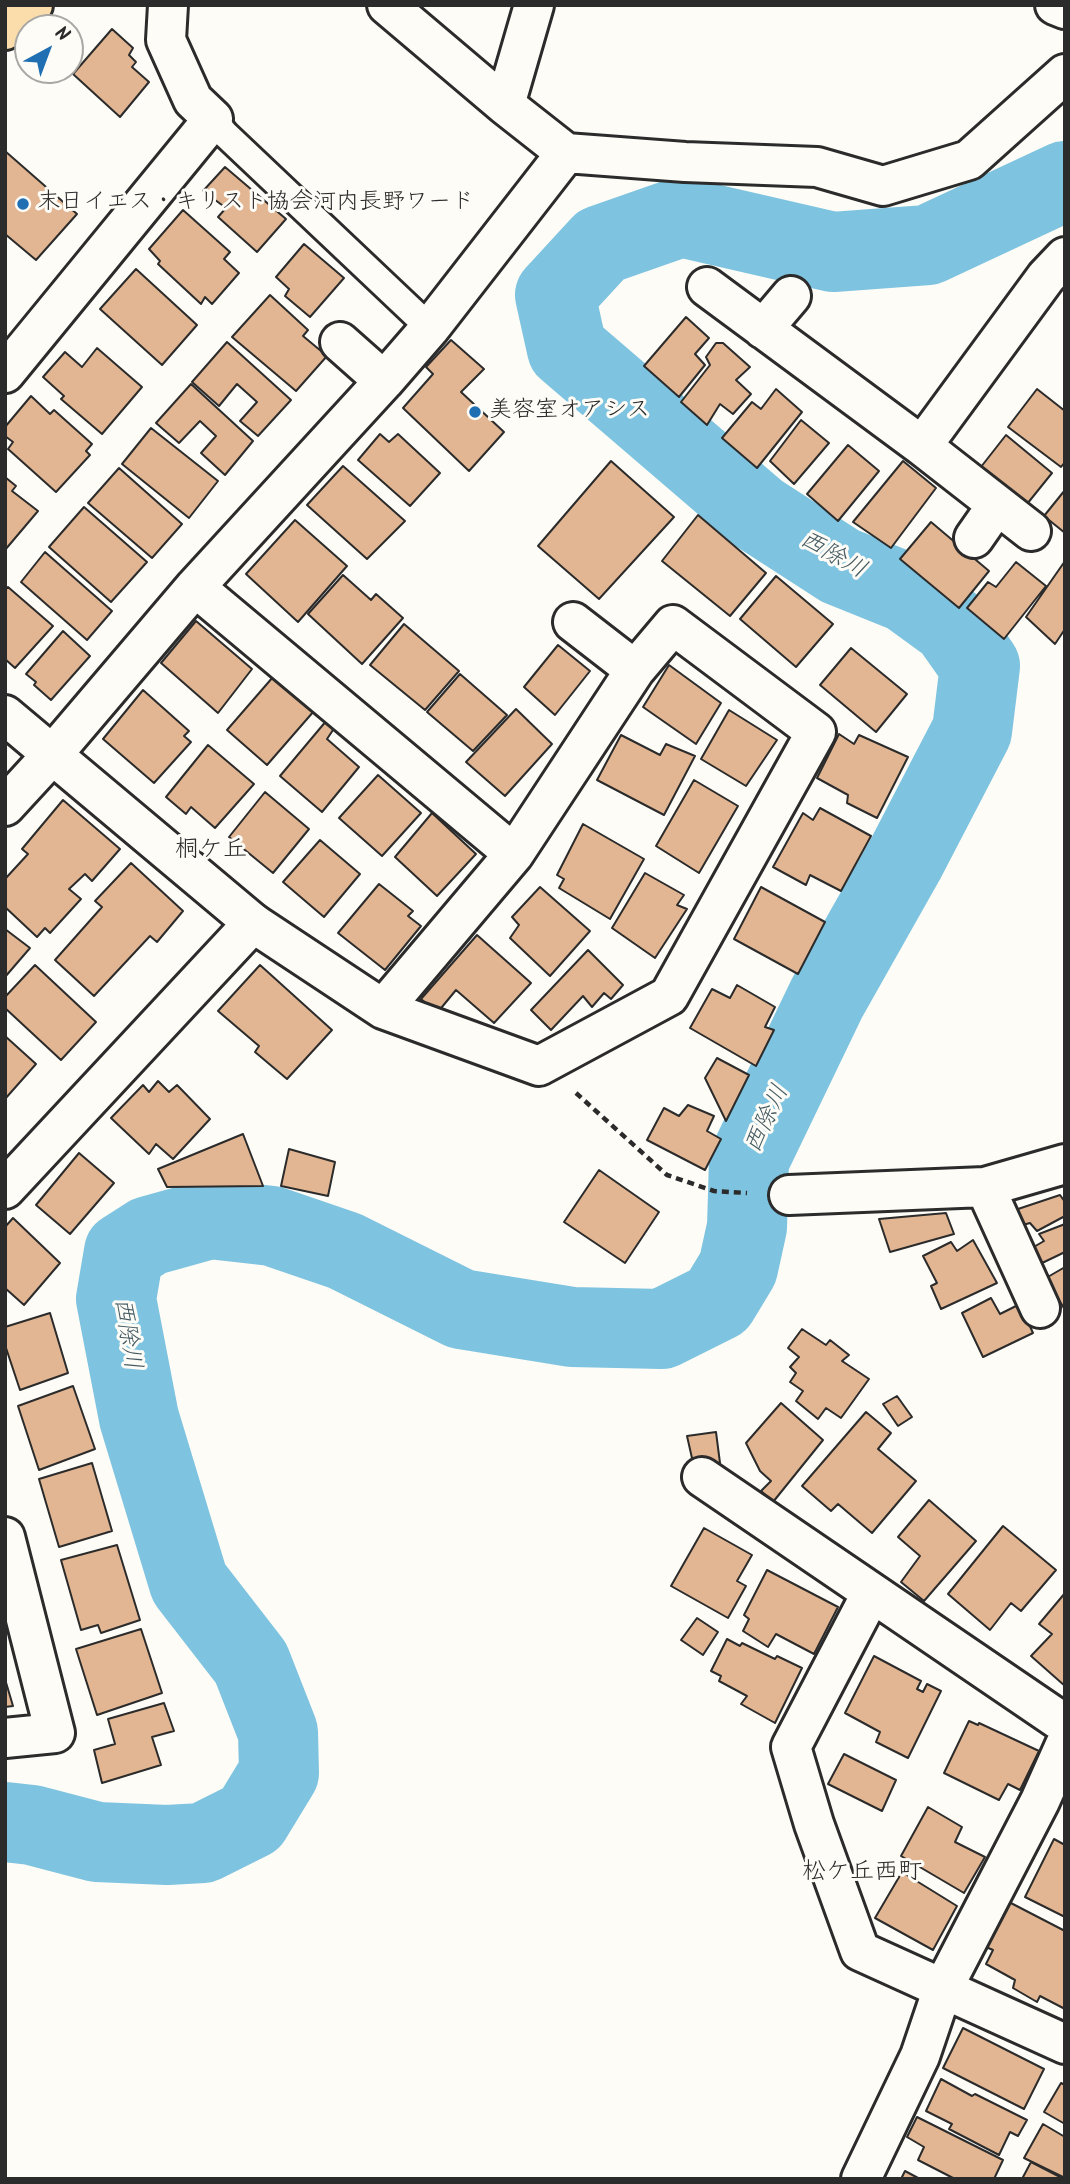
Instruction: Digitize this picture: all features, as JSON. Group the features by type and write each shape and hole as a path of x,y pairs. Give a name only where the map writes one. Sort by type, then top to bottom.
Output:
{"main road":[{"path":"5,30 33,5"}],"street":[{"path":"5,373 213,119 192,100 166,40 168,5"},
{"path":"387,5 565,153 685,162 817,167 883,187 969,160 1065,74"},
{"path":"505,105 534,5"},
{"path":"1055,5 1065,9"},
{"path":"5,806 195,587 430,328 565,153"},
{"path":"922,446 1046,277 1065,257"},
{"path":"707,287 922,446 1031,531"},
{"path":"763,330 791,296"},
{"path":"340,342 384,381"},
{"path":"974,538 997,505"},
{"path":"195,587 514,854"},
{"path":"573,622 635,670"},
{"path":"5,715 253,923 383,1009 539,1066 669,996 816,732 673,625 635,670 514,854 383,1009"},
{"path":"5,1189 253,923"},
{"path":"789,1195 985,1187 1065,1164"},
{"path":"985,1187 1040,1308"},
{"path":"702,1476 1065,1724"},
{"path":"5,1536 55,1733 5,1738"},
{"path":"871,1594 790,1747 814,1824 860,1951 1065,2044"},
{"path":"861,2179 920,2056 943,1988 1052,1808 1065,1745"}],"lane":[{"path":"213,119 225,134 430,328"}],"path":[{"path":"539,1066 565,1084 667,1175 714,1191"}],"building":[{"path":"112,29 133,48 129,55 136,62 132,67 149,82 120,117 84,84 84,61"},
{"path":"5,151 77,214 36,260 5,234"},
{"path":"225,167 286,219 257,252 218,217 226,208 203,191"},
{"path":"183,210 230,252 224,259 239,273 212,304 205,297 201,304 158,264 160,261 149,249"},
{"path":"304,244 344,278 310,317 285,296 289,289 276,277"},
{"path":"136,269 197,325 162,365 100,309"},
{"path":"270,295 308,330 303,336 327,356 296,391 232,337"},
{"path":"686,317 709,338 695,354 705,365 679,397 644,366"},
{"path":"451,340 484,369 461,392 504,432 469,471 403,408 433,374 426,367"},
{"path":"227,342 291,400 258,436 240,421 257,402 237,384 219,406 192,382"},
{"path":"716,343 723,343 750,367 736,380 751,394 733,414 720,404 707,425 681,402 710,365 706,357"},
{"path":"97,348 142,387 102,434 61,399 64,396 43,377 65,352 82,367"},
{"path":"191,384 253,441 225,475 201,453 216,436 200,421 179,443 156,423"},
{"path":"776,389 802,412 757,468 722,438 752,402 761,409"},
{"path":"1037,389 1065,411 1065,462 1061,467 1008,427"},
{"path":"31,396 50,414 54,410 92,444 86,451 90,455 56,492 8,449 13,442 5,436 5,427"},
{"path":"801,420 829,443 794,484 770,461"},
{"path":"151,428 218,481 189,518 122,464"},
{"path":"380,434 389,442 398,434 440,473 410,506 358,460"},
{"path":"1006,435 1052,473 1023,509 977,472"},
{"path":"848,445 879,471 838,521 807,494"},
{"path":"611,461 674,517 599,599 538,546"},
{"path":"903,461 936,488 891,548 853,522"},
{"path":"343,466 405,521 367,559 307,505"},
{"path":"119,468 182,524 152,558 88,503"},
{"path":"5,477 16,486 12,491 38,511 5,550"},
{"path":"1065,490 1065,533 1044,516"},
{"path":"84,507 147,562 111,602 49,547"},
{"path":"698,515 766,573 730,616 662,561"},
{"path":"295,520 347,566 298,622 246,574"},
{"path":"931,522 989,571 959,608 900,559"},
{"path":"45,552 112,611 87,640 21,582"},
{"path":"1065,561 1065,629 1055,644 1026,617"},
{"path":"1016,562 1046,586 1004,639 967,608 988,582 996,587"},
{"path":"343,575 371,600 376,594 403,618 362,664 308,614"},
{"path":"776,576 833,624 796,667 740,619"},
{"path":"8,587 53,626 15,668 5,659 5,590"},
{"path":"196,621 252,669 218,713 161,663"},
{"path":"404,624 459,671 425,710 370,665"},
{"path":"63,631 90,656 51,700 26,674"},
{"path":"558,645 590,671 555,715 524,687"},
{"path":"851,648 907,694 876,732 820,685"},
{"path":"669,665 721,703 696,744 643,707"},
{"path":"460,674 507,715 473,751 427,712"},
{"path":"273,677 314,711 267,765 227,730"},
{"path":"143,690 189,731 184,736 191,742 154,783 103,739"},
{"path":"516,709 552,744 505,796 466,762"},
{"path":"729,710 777,740 746,786 701,759"},
{"path":"327,720 335,727 327,739 359,767 322,812 280,776"},
{"path":"839,734 854,744 859,735 908,757 877,818 847,803 848,795 817,778"},
{"path":"621,735 660,755 666,744 695,756 664,815 597,780"},
{"path":"208,745 254,784 215,828 191,807 186,814 166,797"},
{"path":"378,775 421,813 382,856 339,818"},
{"path":"694,780 738,806 699,873 656,846"},
{"path":"265,792 309,829 273,873 229,837"},
{"path":"63,800 120,849 92,881 85,874 69,889 81,899 50,933 45,928 37,937 5,907 5,879 28,854 22,849"},
{"path":"820,808 871,836 841,891 810,875 806,885 773,867 803,813 813,820"},
{"path":"432,813 476,854 437,896 395,857"},
{"path":"583,824 644,859 610,919 559,888 564,879 557,875"},
{"path":"320,840 360,874 324,917 283,882"},
{"path":"131,863 183,911 157,942 150,936 94,996 55,960 102,907 95,901"},
{"path":"645,873 684,895 677,905 687,909 655,958 612,928"},
{"path":"379,884 413,911 408,916 421,926 385,970 338,933"},
{"path":"540,887 590,931 550,976 510,938 519,925 512,917"},
{"path":"761,887 825,922 798,974 734,939"},
{"path":"5,929 30,948 5,977"},
{"path":"477,935 531,983 494,1023 456,990 437,1013 421,999"},
{"path":"588,950 623,985 611,999 604,993 592,1007 583,996 551,1030 531,1010"},
{"path":"35,965 96,1022 61,1060 5,1008 5,997"},
{"path":"260,965 332,1030 287,1079 255,1052 259,1046 218,1011"},
{"path":"737,985 775,1007 765,1027 774,1030 756,1066 690,1028 712,989 730,998"},
{"path":"5,1036 36,1064 5,1099"},
{"path":"717,1058 749,1075 726,1121 705,1078"},
{"path":"158,1081 169,1092 177,1085 210,1119 173,1159 156,1144 149,1154 111,1118 143,1085 149,1092"},
{"path":"688,1105 714,1116 707,1131 721,1139 705,1170 647,1140 664,1108 679,1116"},
{"path":"243,1134 263,1186 167,1187 158,1169"},
{"path":"289,1149 335,1162 328,1196 281,1186"},
{"path":"79,1153 114,1183 70,1234 36,1205"},
{"path":"599,1170 659,1212 625,1263 564,1222"},
{"path":"1060,1195 1065,1202 1065,1216 1037,1231 1030,1223 1019,1226 1012,1211"},
{"path":"946,1213 954,1234 890,1252 879,1219"},
{"path":"13,1218 60,1263 24,1305 5,1288 5,1227"},
{"path":"1065,1224 1065,1252 1040,1264 1032,1248 1044,1241 1039,1234"},
{"path":"973,1240 997,1283 941,1309 931,1286 937,1283 923,1256 951,1242 957,1251"},
{"path":"1065,1267 1065,1310 1046,1278"},
{"path":"991,1298 1000,1314 1020,1304 1033,1333 983,1357 962,1313"},
{"path":"50,1313 68,1373 20,1390 5,1345 5,1327"},
{"path":"802,1329 826,1345 830,1340 849,1355 842,1361 869,1379 841,1418 826,1408 818,1419 796,1401 803,1391 790,1382 796,1373 790,1367 799,1357 788,1348"},
{"path":"73,1386 95,1449 39,1470 18,1406"},
{"path":"897,1396 912,1417 898,1426 883,1404"},
{"path":"781,1403 823,1440 773,1502 761,1491 771,1481 760,1471 746,1443"},
{"path":"866,1412 891,1433 878,1449 916,1481 872,1533 838,1504 831,1511 802,1486"},
{"path":"716,1432 720,1463 694,1467 687,1436"},
{"path":"92,1463 112,1531 59,1547 39,1479"},
{"path":"929,1500 976,1541 924,1601 901,1582 920,1556 898,1537"},
{"path":"1003,1526 1056,1570 1021,1611 1011,1603 990,1630 948,1594"},
{"path":"704,1528 752,1555 737,1581 746,1586 728,1618 671,1586"},
{"path":"117,1545 140,1620 101,1633 98,1625 81,1630 61,1560"},
{"path":"767,1570 838,1607 814,1654 776,1634 768,1647 743,1631 749,1619 744,1615"},
{"path":"1065,1593 1065,1686 1031,1656 1052,1634 1039,1624"},
{"path":"697,1618 718,1632 703,1655 681,1640"},
{"path":"141,1629 162,1693 97,1715 76,1649"},
{"path":"727,1639 775,1659 777,1656 802,1668 775,1723 741,1704 747,1696 719,1681 721,1676 711,1671"},
{"path":"874,1656 921,1681 917,1689 923,1692 927,1684 941,1691 908,1758 876,1742 880,1732 845,1713"},
{"path":"5,1679 13,1706 5,1707"},
{"path":"164,1703 174,1731 152,1737 161,1765 102,1783 94,1750 115,1744 108,1719"},
{"path":"969,1721 978,1725 979,1723 1039,1751 1020,1790 1008,1784 999,1800 944,1773"},
{"path":"844,1754 896,1780 882,1811 828,1784"},
{"path":"928,1807 962,1827 955,1842 985,1857 964,1893 901,1856"},
{"path":"1054,1839 1065,1845 1065,1917 1025,1897"},
{"path":"902,1872 957,1906 933,1950 875,1918"},
{"path":"1007,1901 1065,1931 1065,2009 1040,1996 1037,2002 1013,1988 1015,1980 986,1964 993,1950 986,1947"},
{"path":"963,2028 1044,2069 1024,2109 943,2068"},
{"path":"941,2079 1027,2120 1018,2136 1010,2132 999,2155 949,2129 952,2124 926,2111"},
{"path":"1061,2083 1065,2085 1065,2124 1044,2112"},
{"path":"917,2117 1003,2160 994,2179 955,2179 918,2160 924,2147 907,2137"},
{"path":"1043,2124 1065,2137 1065,2178 1024,2158"},
{"path":"1031,2162 1064,2179 1022,2179"},
{"path":"905,2171 920,2179 901,2179"}],"waterway":[{"name":"西除川","path":"5,1822 32,1825 97,1842 167,1845 203,1843 251,1819 279,1773 278,1732 251,1663 189,1583 139,1418 116,1299 124,1252 149,1236 210,1219 272,1226 345,1251 461,1309 572,1327 662,1329 718,1301 738,1268 747,1227 749,1160 827,998 906,858 972,731 980,666 951,625 907,593 840,566 758,513 567,349 555,295 601,245 681,217 833,252 928,245 1065,181"}],"place":[{"name":"末日イエス・キリスト協会河内長野ワード","path":"23,204"},
{"name":"美容室オアシス","path":"475,412"}],"district":[{"name":"桐ケ丘","path":"211,852"},
{"name":"松ケ丘西町","path":"862,1874"}]}
